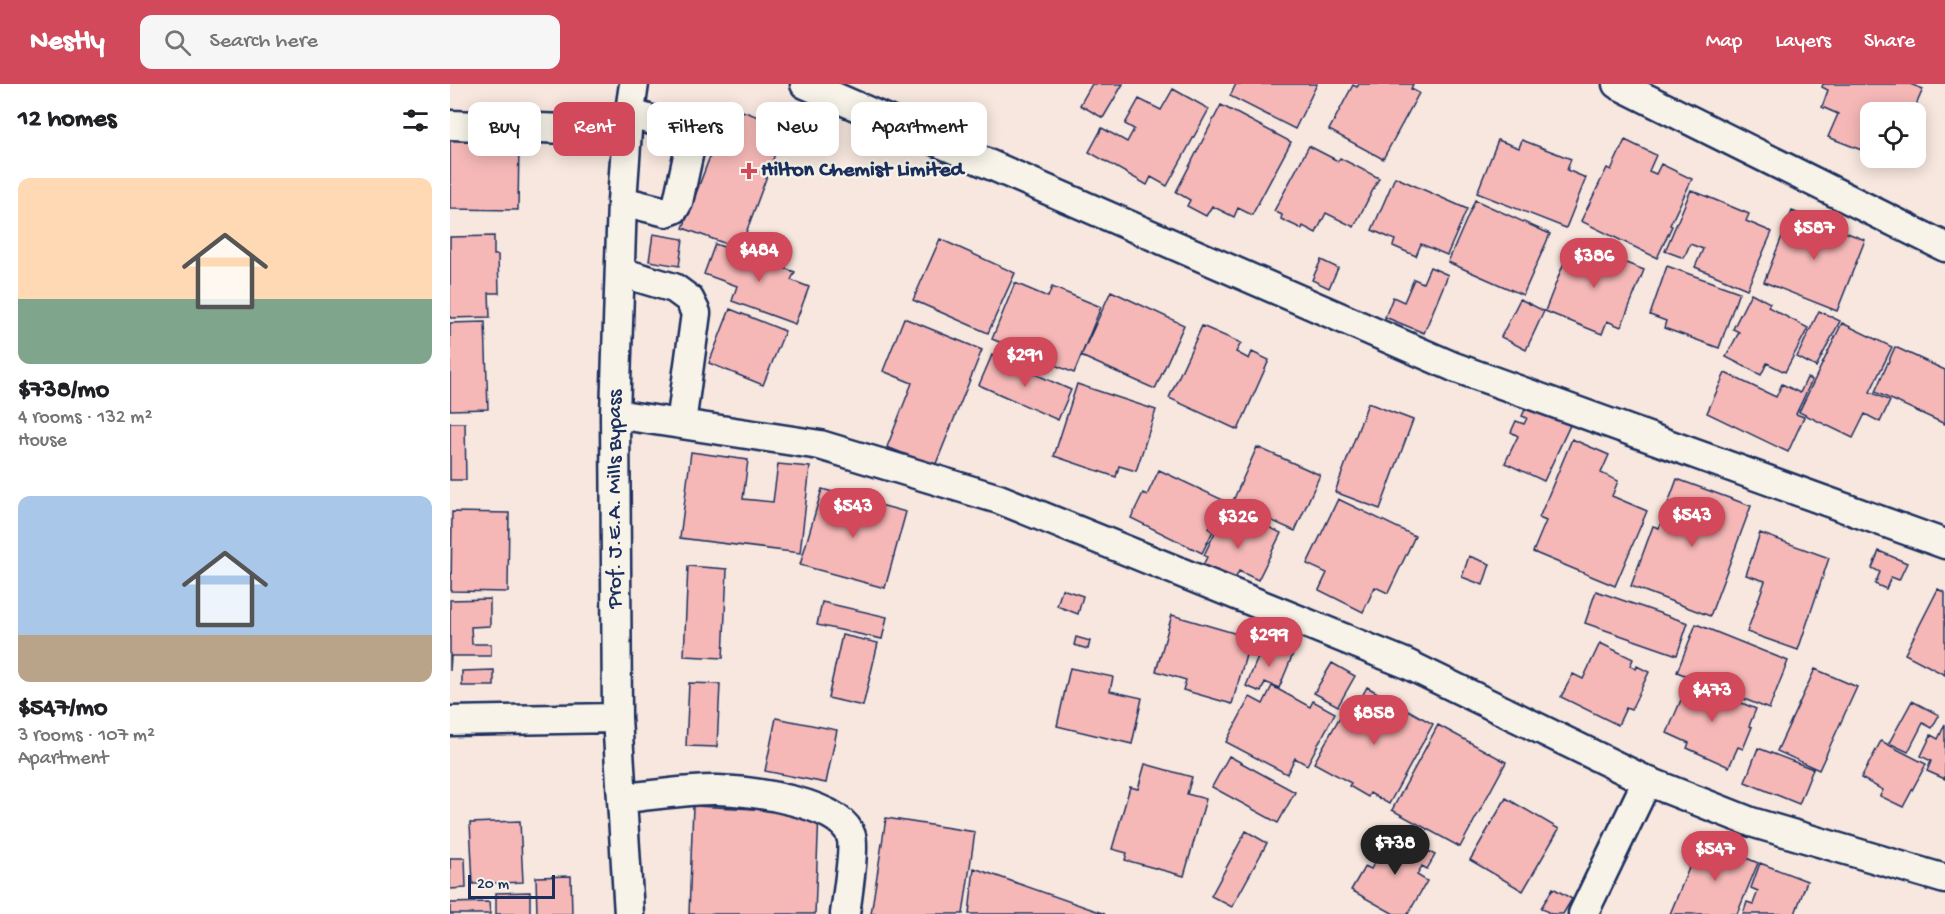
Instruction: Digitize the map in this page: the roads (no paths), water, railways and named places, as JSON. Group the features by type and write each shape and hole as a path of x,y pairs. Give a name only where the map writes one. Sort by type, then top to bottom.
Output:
{"street":[{"name":"Prof. J.E.A. Mills Bypass","path":"631,102 634,84"},
{"path":"805,84 1454,366 1945,544"},
{"path":"1617,84 1945,247"},
{"path":"450,124 553,123"},
{"path":"622,201 666,212 674,209 678,202 691,142 688,133 681,130 635,123"},
{"name":"Prof. J.E.A. Mills Bypass","path":"625,156 615,414 617,718 629,914"},
{"path":"620,272 674,288 689,299 696,313 681,424"},
{"path":"615,414 820,445 999,499 1405,663 1647,781 1751,822 1945,879"},
{"path":"450,721 617,718"},
{"path":"1583,914 1647,781"},
{"path":"622,798 717,790 775,796 829,812 845,823 852,838 845,914"}],"place":[{"name":"Hilton Chemist Limited","path":"749,171"}]}
